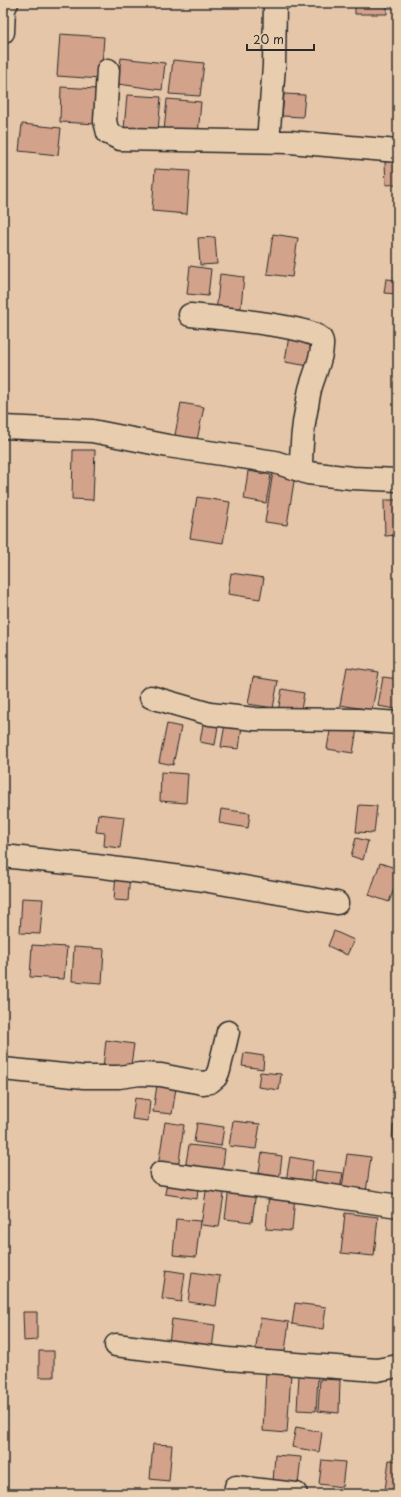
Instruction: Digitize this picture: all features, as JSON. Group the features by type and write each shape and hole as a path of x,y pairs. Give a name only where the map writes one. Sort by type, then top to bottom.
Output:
{"street":[{"path":"3,32 4,8 8,3"},
{"path":"268,141 274,66 275,3"},
{"path":"108,70 104,121 108,133 120,139 268,141 398,151"},
{"path":"190,316 271,324 311,333 322,339 322,346 316,373 310,387 302,433 301,470"},
{"path":"3,427 92,431 168,446 275,462 308,473 352,478 398,480"},
{"path":"151,697 210,714 255,719 358,720 398,724"},
{"path":"3,856 189,878 337,903"},
{"path":"3,1069 84,1077 119,1077 140,1074 161,1075 202,1083 210,1082 216,1077 228,1032"},
{"path":"161,1173 300,1191 398,1206"},
{"path":"116,1346 228,1358 377,1370 398,1366"},
{"path":"236,1487 296,1494"}],"building":[{"path":"355,3 387,3 387,14 355,14"},
{"path":"60,34 104,37 101,79 57,76"},
{"path":"121,58 165,63 162,90 118,84"},
{"path":"173,60 204,63 200,96 169,94"},
{"path":"61,87 98,89 97,124 60,122"},
{"path":"284,94 305,95 303,117 282,116"},
{"path":"127,95 161,97 158,131 124,129"},
{"path":"167,99 201,102 198,134 164,131"},
{"path":"22,124 61,128 58,155 19,151"},
{"path":"398,161 398,184 386,185 385,162"},
{"path":"155,169 190,171 187,214 152,211"},
{"path":"273,234 298,238 292,277 267,274"},
{"path":"215,237 217,264 200,265 198,238"},
{"path":"190,266 211,269 208,296 187,294"},
{"path":"220,274 244,277 240,316 216,313"},
{"path":"386,279 398,280 398,294 384,293"},
{"path":"289,335 320,340 315,367 285,362"},
{"path":"181,403 204,407 197,440 175,435"},
{"path":"73,450 95,450 93,500 72,499"},
{"path":"248,471 271,475 266,503 244,499"},
{"path":"273,472 295,475 287,525 265,522"},
{"path":"197,497 230,502 223,543 190,538"},
{"path":"384,500 398,500 398,535 385,536"},
{"path":"231,573 264,578 260,599 228,594"},
{"path":"347,667 379,672 372,710 340,705"},
{"path":"253,677 278,681 273,708 248,704"},
{"path":"383,677 398,679 398,700 396,709 378,706"},
{"path":"282,689 304,693 300,715 278,712"},
{"path":"204,718 219,720 215,745 200,742"},
{"path":"167,724 181,727 173,765 159,762"},
{"path":"225,724 242,726 239,749 221,747"},
{"path":"331,725 357,728 353,753 327,749"},
{"path":"161,772 188,774 186,803 160,801"},
{"path":"359,805 377,806 374,833 356,832"},
{"path":"221,809 250,813 248,828 219,823"},
{"path":"98,814 124,817 120,848 104,846 105,833 96,832"},
{"path":"356,838 368,841 363,860 351,856"},
{"path":"380,863 398,869 398,878 389,902 369,895"},
{"path":"116,873 130,874 128,901 114,900"},
{"path":"22,898 43,899 40,934 20,933"},
{"path":"334,931 354,940 347,955 328,946"},
{"path":"32,945 67,947 64,979 30,977"},
{"path":"74,947 104,949 102,983 72,981"},
{"path":"106,1040 134,1044 130,1072 103,1068"},
{"path":"244,1053 264,1056 263,1069 242,1066"},
{"path":"260,1072 281,1074 279,1090 258,1087"},
{"path":"158,1078 177,1081 172,1114 153,1112"},
{"path":"135,1098 150,1100 148,1121 132,1119"},
{"path":"233,1121 260,1124 256,1149 229,1146"},
{"path":"165,1122 184,1125 178,1169 158,1166"},
{"path":"197,1123 224,1127 221,1146 194,1142"},
{"path":"393,1125 398,1125 398,1141 392,1140"},
{"path":"189,1145 225,1149 222,1174 185,1169"},
{"path":"262,1153 282,1156 279,1181 258,1178"},
{"path":"347,1154 371,1157 366,1192 342,1188"},
{"path":"290,1157 313,1161 310,1184 286,1181"},
{"path":"316,1170 343,1173 340,1189 314,1186"},
{"path":"168,1176 199,1180 197,1199 165,1194"},
{"path":"207,1185 225,1188 219,1227 201,1225"},
{"path":"229,1187 256,1191 252,1222 225,1219"},
{"path":"269,1193 295,1195 292,1231 266,1229"},
{"path":"345,1213 378,1217 374,1256 341,1253"},
{"path":"176,1219 200,1221 196,1257 173,1255"},
{"path":"166,1270 185,1273 181,1302 162,1299"},
{"path":"192,1272 220,1276 216,1306 188,1302"},
{"path":"295,1303 326,1307 323,1329 292,1324"},
{"path":"23,1312 37,1312 37,1340 24,1341"},
{"path":"260,1318 289,1322 284,1358 255,1354"},
{"path":"172,1319 215,1325 212,1349 169,1343"},
{"path":"39,1351 54,1351 54,1377 39,1377"},
{"path":"266,1371 291,1373 287,1433 263,1431"},
{"path":"299,1375 318,1377 316,1411 297,1410"},
{"path":"320,1379 340,1380 339,1413 318,1411"},
{"path":"296,1427 322,1432 319,1452 292,1447"},
{"path":"153,1444 172,1445 169,1481 150,1479"},
{"path":"275,1455 301,1457 298,1485 273,1482"},
{"path":"322,1460 345,1462 342,1487 319,1484"},
{"path":"389,1460 398,1461 398,1492 385,1490"}]}
